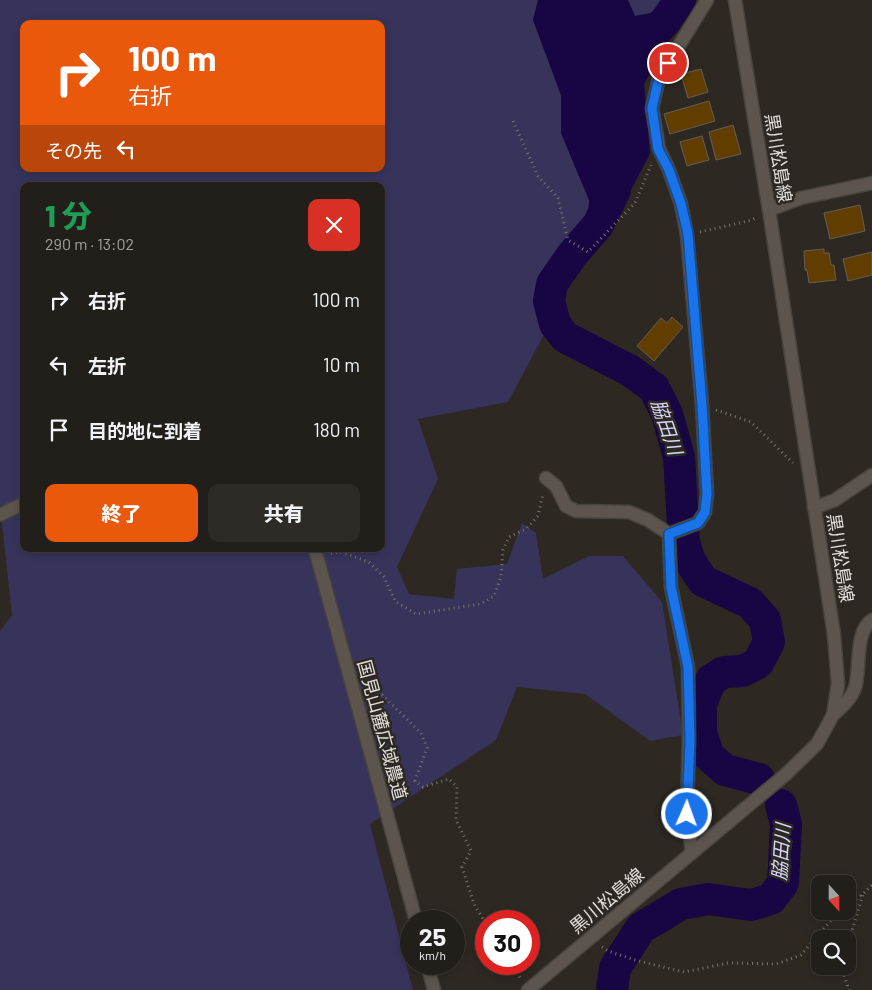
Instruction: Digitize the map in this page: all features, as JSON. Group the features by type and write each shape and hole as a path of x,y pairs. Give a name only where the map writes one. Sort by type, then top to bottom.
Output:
{"street":[{"path":"669,534 698,523 705,512 707,494 688,234 681,204 669,170 658,149 652,108 659,78 707,0"},
{"name":"黒川松島線","path":"528,990 785,775 817,744 833,715 838,684 834,635 735,0"},
{"path":"769,210 802,198 872,183"},
{"path":"814,508 835,500 872,475"},
{"path":"546,478 556,486 566,506 576,511 629,512 648,520 669,534"},
{"path":"0,515 20,504"},
{"path":"669,534 671,587 688,667 690,740 687,814 692,852"},
{"name":"国見山麓広域農道","path":"316,552 413,910"},
{"path":"833,715 848,702 855,687 862,631 872,620"},
{"path":"430,975 434,990"}],"path":[{"path":"512,121 538,176 558,198 568,240 588,252 635,202 658,149"},
{"path":"688,234 752,220 769,210"},
{"path":"702,405 751,422 810,480"},
{"path":"316,552 341,552 369,562 384,577 396,602 416,614 480,604 494,596 501,577 503,550 509,537 526,529 538,516 546,478"},
{"path":"351,683 382,695 421,733 428,748 416,781 423,786 449,779 457,787 456,820 470,851 462,867 478,910"},
{"path":"856,899 872,885"},
{"path":"852,930 863,894"},
{"path":"608,951 684,972 728,963 776,964 801,955 831,920"},
{"path":"844,975 849,990"}],"shaded area":[{"path":"0,0 538,0 533,20 561,95 561,133 589,200 588,227 545,284 547,329 508,402 418,419 438,479 397,567 409,594 454,599 457,569 507,564 522,523 536,533 543,579 589,556 623,556 662,602 683,735 650,741 585,694 517,687 496,740 370,824 400,940 400,975 409,975 413,990 0,990 0,631 12,615 0,505"},
{"path":"538,0 628,0 635,16 651,13 672,35 644,84 650,154 625,201 599,230 588,227 589,200 561,133 561,95 533,20"},
{"path":"628,0 663,0 651,13 635,16"}],"building":[{"path":"701,69 708,92 688,98 681,74"},
{"path":"709,101 715,121 670,134 664,114"},
{"path":"733,125 741,154 716,160 709,132"},
{"path":"702,136 709,160 687,166 680,142"},
{"path":"860,205 865,231 830,239 824,213"},
{"path":"824,249 824,253 829,253 831,265 834,265 836,280 809,283 807,270 805,270 804,251"},
{"path":"872,252 872,275 848,281 843,259"},
{"path":"672,317 683,327 654,361 637,346 661,318 667,323"}],"waterway":[{"name":"脇田川","path":"633,57 667,19 680,0"},
{"name":"脇田川","path":"615,190 598,225 572,255 552,284 549,301 555,324 565,337 629,370 654,388 667,414 679,457 684,542 690,561 703,581 750,603 765,620 769,642 758,663 743,671 724,672 711,680 701,703 701,733 709,756 725,770 759,779"},
{"name":"脇田川","path":"612,990 615,968 641,928 681,904 708,899 751,905 771,899 783,883 786,824 781,805"}],"route":[{"path":"668,63 659,78 652,108 658,149 669,170 681,204 688,234 707,494 705,512 698,523 669,534 671,587 688,667 690,740 687,814"}]}
